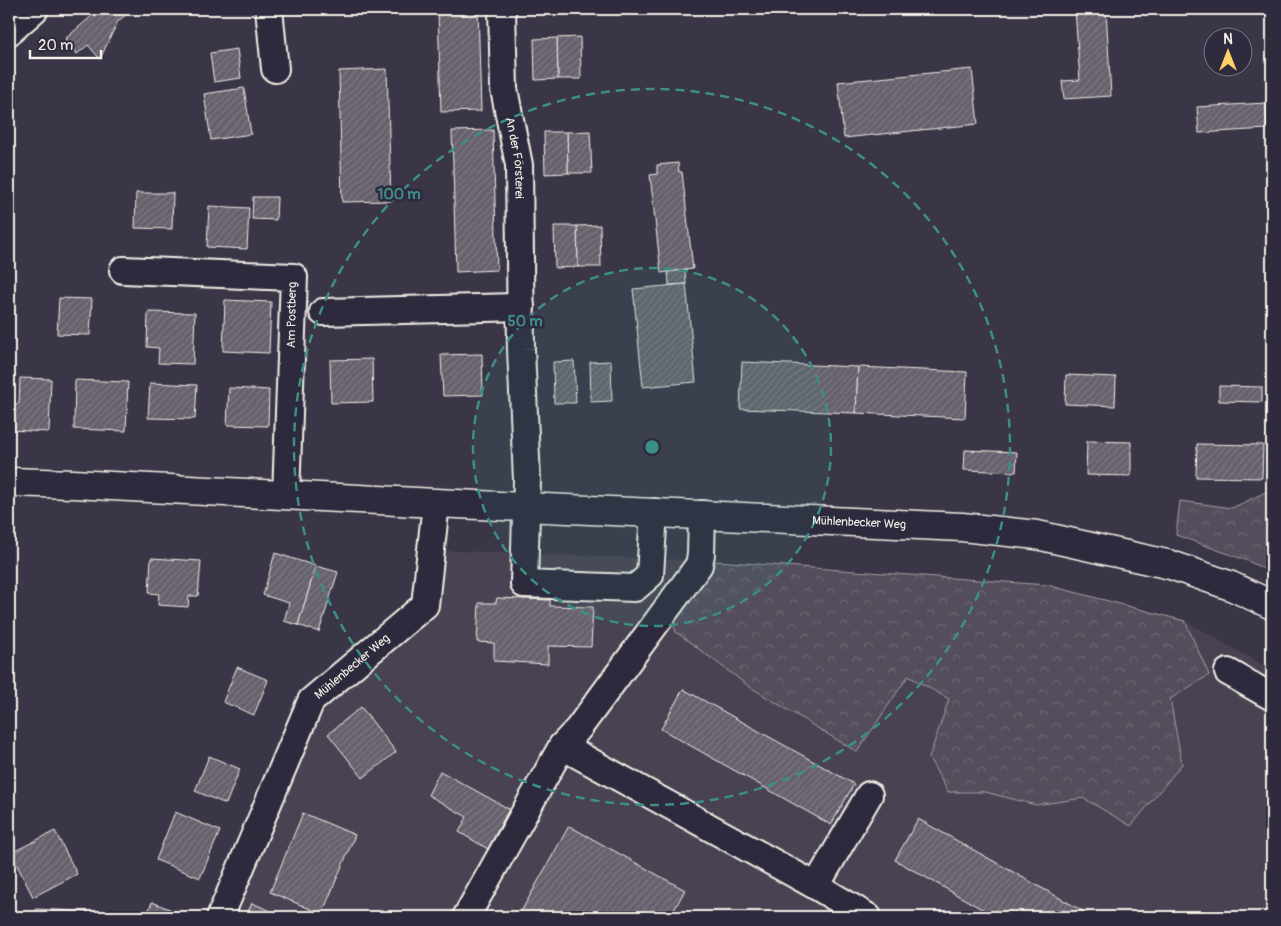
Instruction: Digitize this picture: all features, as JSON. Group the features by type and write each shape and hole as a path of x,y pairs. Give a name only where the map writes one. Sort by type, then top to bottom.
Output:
{"main road":[{"name":"Mühlenbecker Weg","path":"9,482 962,527 1037,535 1171,565 1231,586 1272,604"}],"street":[{"path":"9,32 35,9"},
{"path":"269,9 275,69"},
{"name":"An der Försterei","path":"502,9 504,89 519,166 526,507 524,584 635,588 650,575 654,512"},
{"name":"Am Postberg","path":"123,270 294,277 286,495"},
{"path":"323,312 522,307"},
{"name":"Mühlenbecker Weg","path":"220,917 311,701 425,605 436,503"},
{"path":"466,917 562,746 578,729 699,565 702,514"},
{"path":"1228,672 1272,697"},
{"path":"562,746 816,886 834,909 868,917"},
{"path":"816,886 868,795"}],"shaded area":[{"path":"432,550 716,561 1047,585 1185,621 1272,670 1272,917 220,917 311,701 425,605"}],"green space":[{"path":"1272,489 1272,573 1248,561 1176,535 1180,501 1232,508"},
{"path":"716,561 1047,585 1185,621 1209,675 1170,699 1182,764 1131,826 1083,798 1036,805 985,792 948,792 929,758 949,699 908,676 857,752 750,687 676,632 673,621"}],"building":[{"path":"100,9 122,9 127,14 118,21 100,59 88,45 77,54 65,39"},
{"path":"438,9 478,9 481,111 441,112"},
{"path":"1075,9 1106,9 1111,96 1064,99 1062,81 1080,80"},
{"path":"580,37 581,79 558,79 557,38"},
{"path":"557,38 558,79 535,80 534,39"},
{"path":"237,49 241,78 214,82 210,53"},
{"path":"387,69 391,201 342,202 339,71"},
{"path":"972,69 978,124 844,138 838,82"},
{"path":"244,88 251,134 211,140 204,94"},
{"path":"1266,103 1267,129 1199,133 1197,107"},
{"path":"493,130 497,270 456,272 452,131"},
{"path":"590,131 592,173 568,173 567,132"},
{"path":"544,132 567,132 568,173 545,174"},
{"path":"678,163 679,172 682,172 693,269 661,273 650,175 657,174 657,165"},
{"path":"136,193 173,193 172,229 135,228"},
{"path":"253,197 277,197 276,220 252,219"},
{"path":"209,206 249,208 247,249 207,247"},
{"path":"600,225 601,267 578,267 577,226"},
{"path":"554,226 577,226 578,267 555,268"},
{"path":"685,270 686,284 669,285 668,272"},
{"path":"686,284 696,382 643,387 633,289"},
{"path":"59,298 92,299 90,335 57,334"},
{"path":"225,300 271,302 269,353 223,351"},
{"path":"148,312 195,313 193,364 158,363 159,348 147,347"},
{"path":"482,354 483,395 443,396 441,355"},
{"path":"372,359 373,402 331,403 330,360"},
{"path":"574,361 576,403 554,403 553,362"},
{"path":"611,361 612,401 591,402 590,362"},
{"path":"742,362 858,367 856,413 740,409"},
{"path":"858,367 967,372 965,418 856,413"},
{"path":"1066,375 1116,377 1115,406 1065,404"},
{"path":"20,378 51,379 49,432 9,430 9,403 19,404"},
{"path":"75,380 128,382 126,431 74,429"},
{"path":"150,383 197,385 195,419 148,418"},
{"path":"1219,386 1262,387 1262,402 1219,401"},
{"path":"229,388 269,390 268,426 227,425"},
{"path":"1087,441 1131,442 1131,476 1086,475"},
{"path":"1197,444 1263,445 1262,478 1196,477"},
{"path":"965,450 1017,452 1016,472 964,470"},
{"path":"275,553 316,566 298,625 284,621 289,603 263,595"},
{"path":"151,558 201,561 198,596 189,596 188,607 158,605 159,594 149,593"},
{"path":"316,566 338,572 319,632 298,625"},
{"path":"497,598 550,600 550,606 593,607 591,647 548,646 548,664 494,661 494,643 477,642 479,603 496,603"},
{"path":"237,667 268,680 254,715 223,702"},
{"path":"683,689 854,784 831,825 661,729"},
{"path":"361,707 396,752 363,778 328,734"},
{"path":"209,756 240,769 226,804 195,791"},
{"path":"440,771 509,809 488,849 459,832 467,817 428,795"},
{"path":"175,812 220,831 200,878 156,860"},
{"path":"303,813 355,835 322,914 270,892"},
{"path":"918,819 1090,915 1089,917 996,917 895,860"},
{"path":"569,826 685,890 670,917 518,917"},
{"path":"55,831 77,874 33,897 11,853"},
{"path":"152,902 172,910 169,917 146,917"},
{"path":"252,903 285,917 246,917"},
{"path":"36,909 92,912 92,917 36,917"}]}
